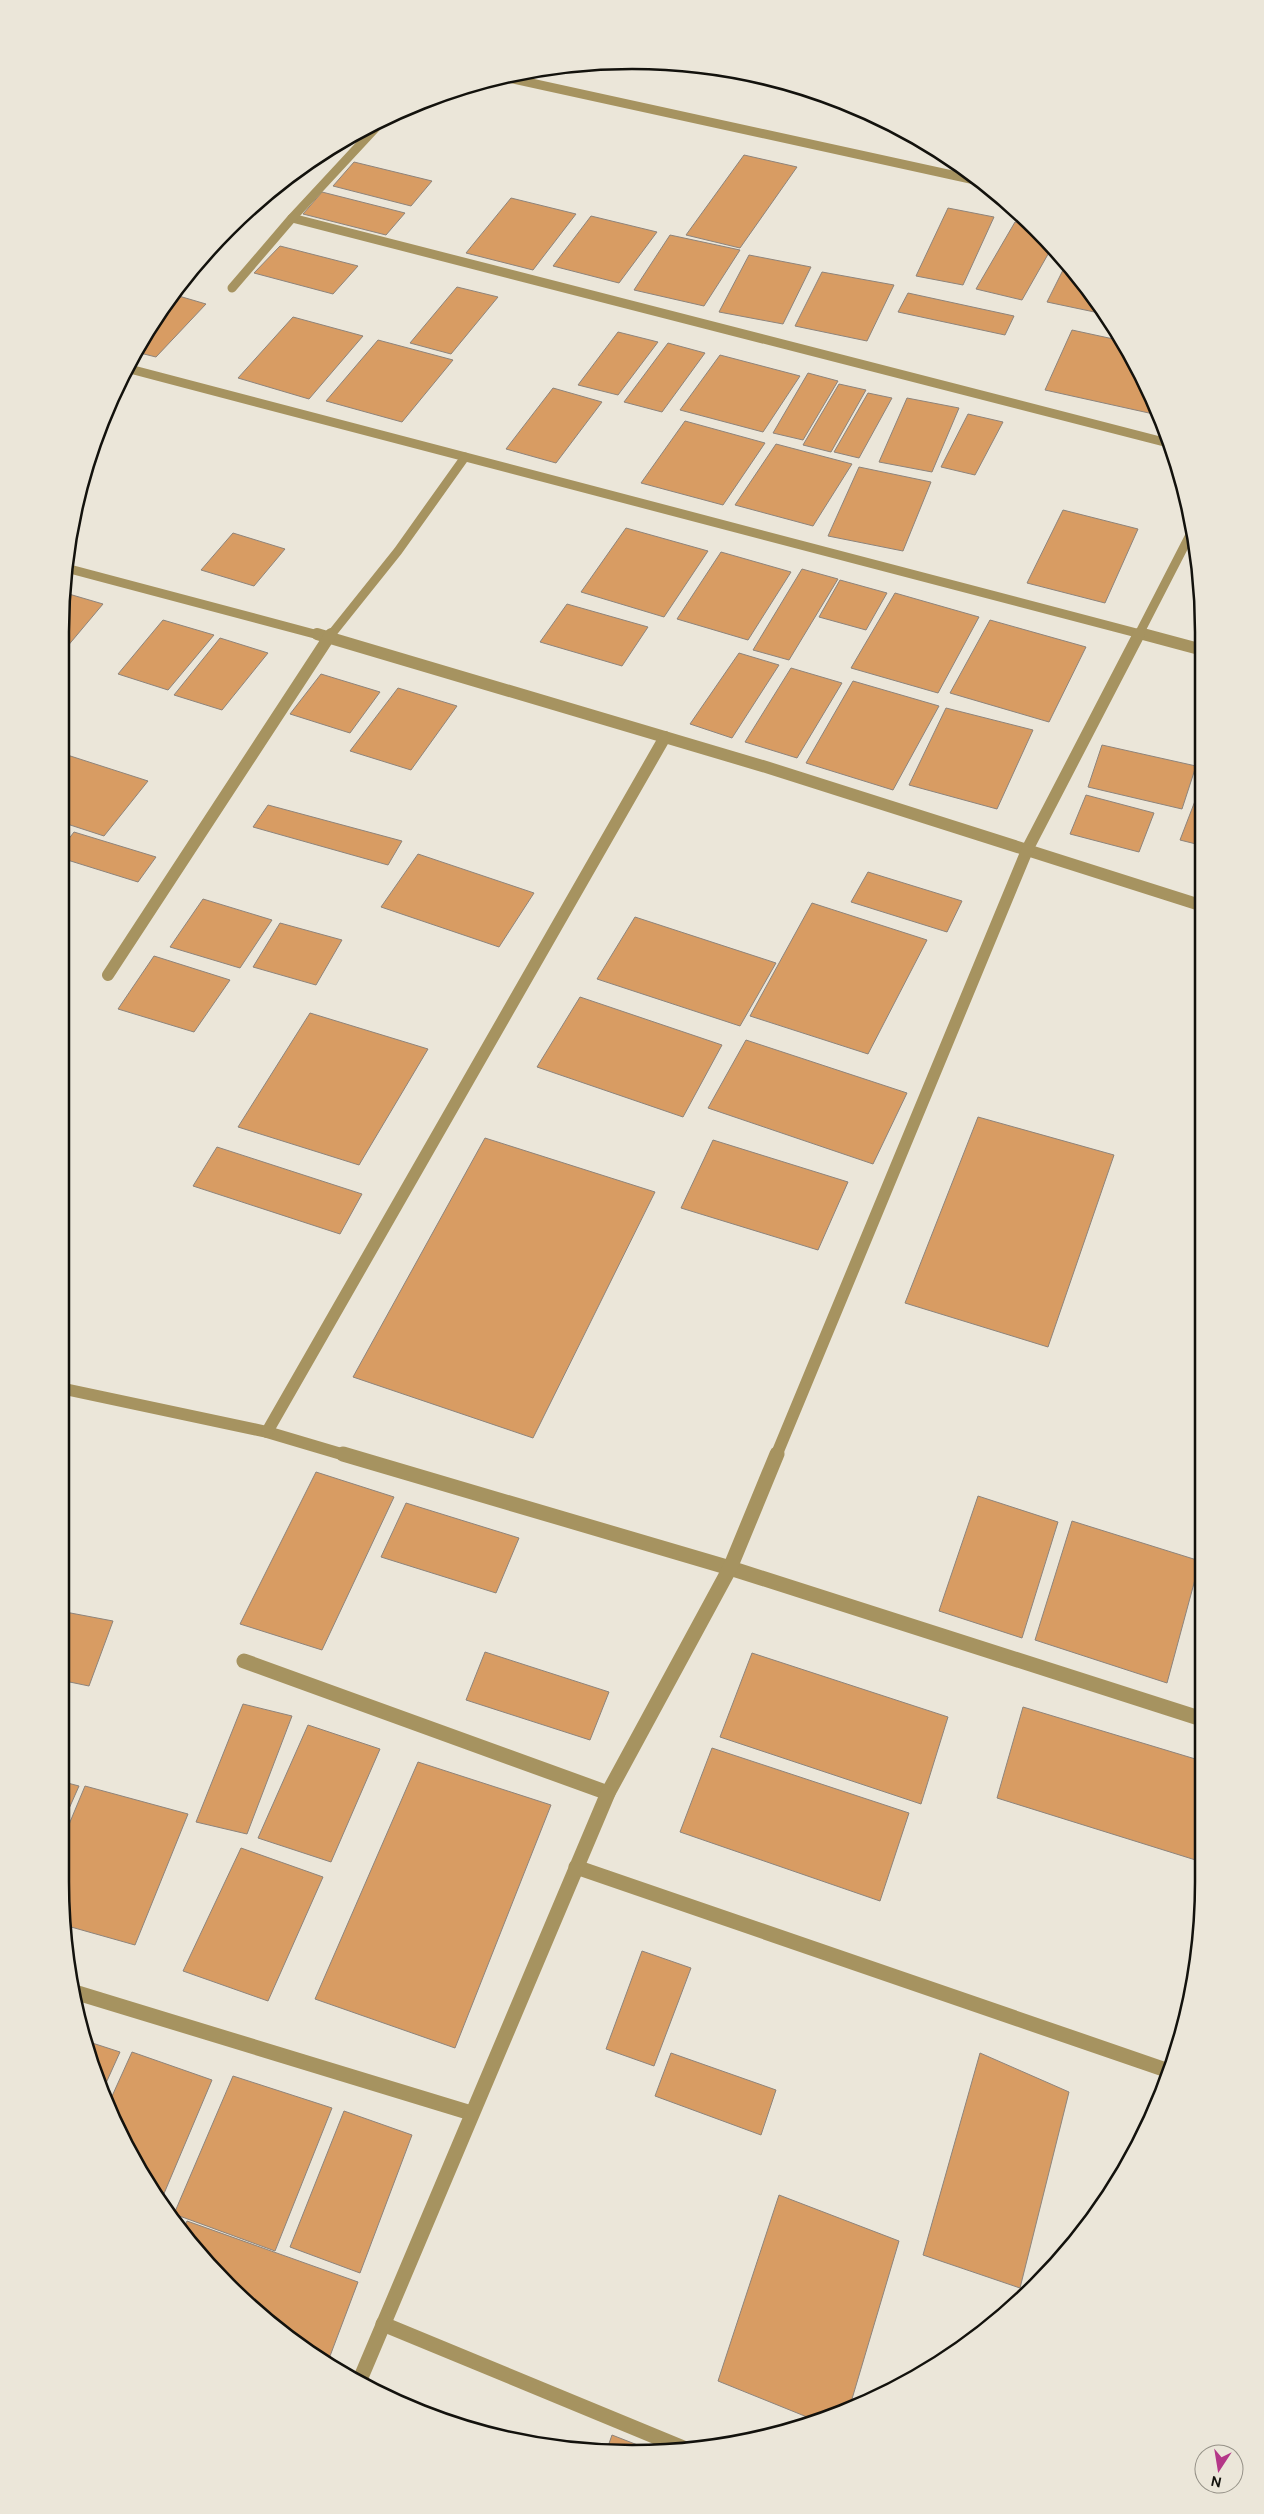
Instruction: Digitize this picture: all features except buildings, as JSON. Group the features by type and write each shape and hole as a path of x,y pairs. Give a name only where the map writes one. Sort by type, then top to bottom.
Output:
{"street":[{"path":"520,80 965,178"},
{"path":"232,288 292,218 371,133"},
{"path":"292,218 1161,441"},
{"path":"134,370 1141,632 1195,648"},
{"path":"108,975 329,638 398,551 465,457"},
{"path":"362,2376 608,1793 730,1568 1028,848 1187,541"},
{"path":"73,570 329,638 665,737 1028,848 1195,903"},
{"path":"268,1432 665,737"},
{"path":"69,1390 268,1432 730,1568 1195,1717"},
{"path":"244,1661 608,1793"},
{"path":"576,1867 1163,2069"},
{"path":"80,1994 471,2114"},
{"path":"383,2324 673,2444"}]}
